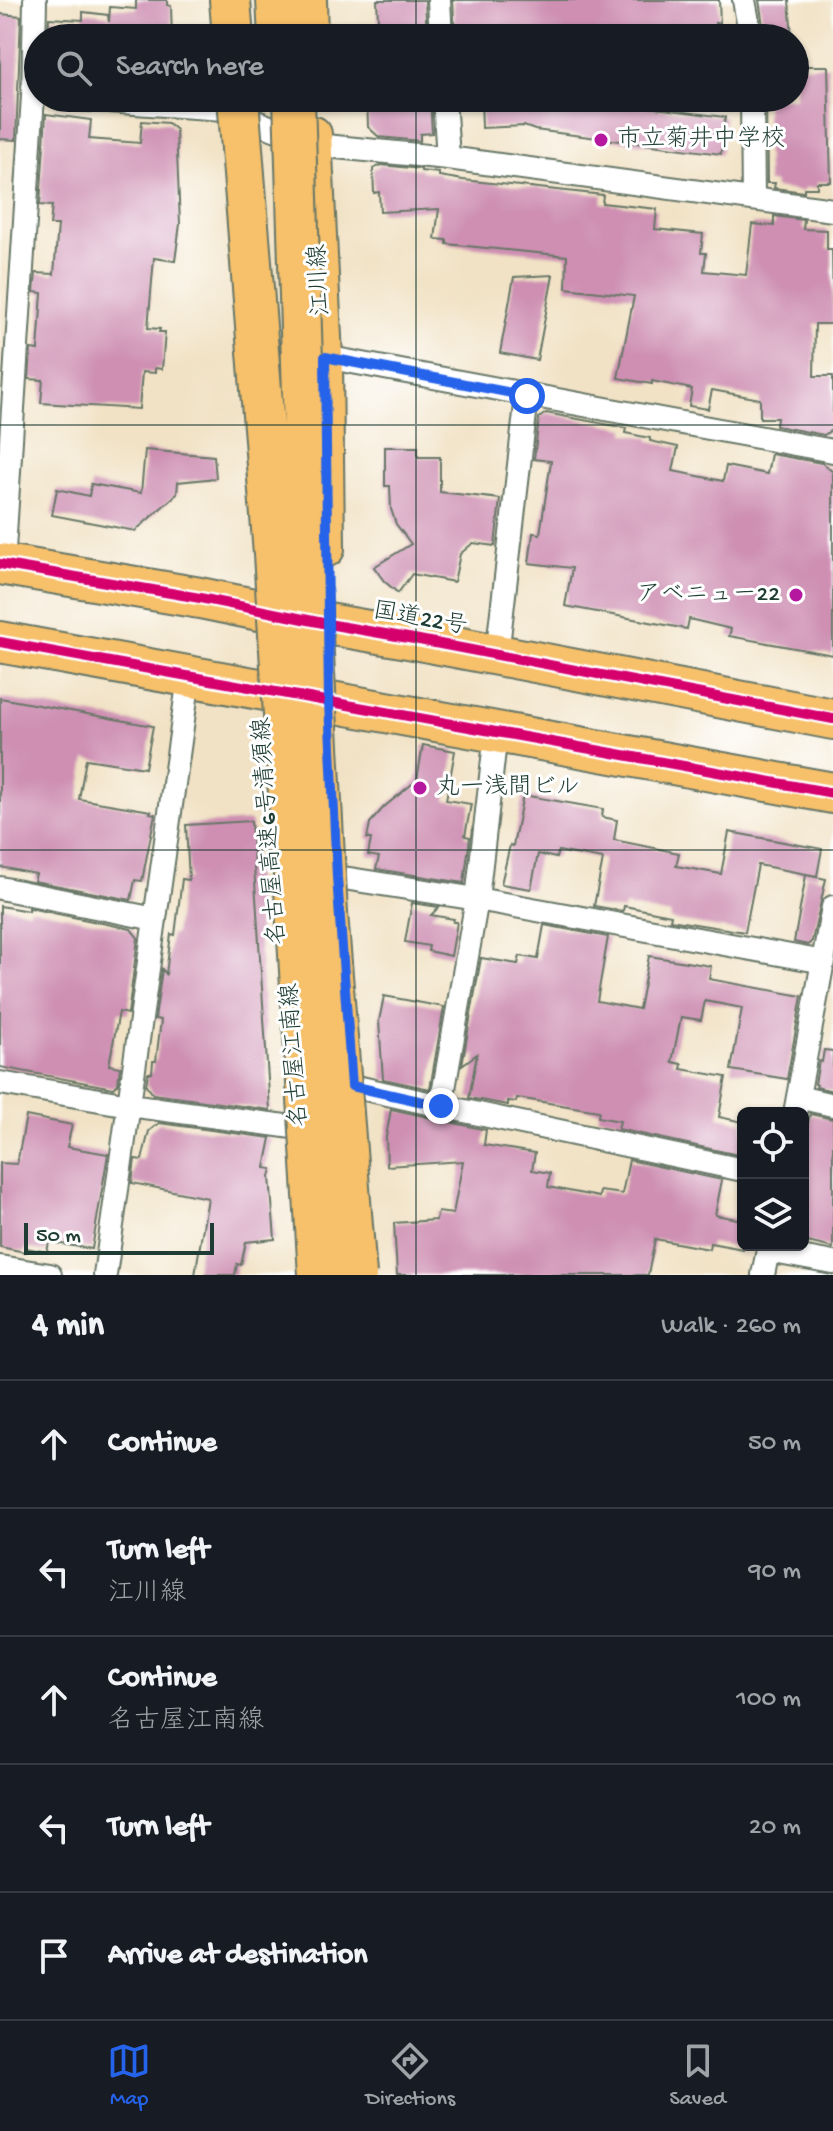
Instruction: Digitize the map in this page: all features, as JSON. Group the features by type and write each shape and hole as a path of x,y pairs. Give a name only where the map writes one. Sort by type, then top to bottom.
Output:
{"highway":[{"path":"230,0 232,24"},
{"path":"253,0 254,24"},
{"path":"277,0 278,24"},
{"path":"292,0 293,24"},
{"path":"236,112 291,558"},
{"path":"283,112 292,340 291,558"},
{"name":"名古屋高速6号清須線","path":"294,112 291,558 319,1275"},
{"name":"名古屋高速6号清須線","path":"291,558 327,913 356,1275"},
{"name":"国道22号","path":"2,564 200,598 833,719"},
{"path":"0,642 833,793"}],"main road":[{"path":"217,0 218,24"},
{"path":"309,0 310,24"},
{"path":"236,112 264,611 272,690"},
{"name":"江川線","path":"314,112 325,357 329,703"},
{"name":"名古屋江南線","path":"272,690 310,1275"},
{"path":"329,703 363,1275"}],"street":[{"path":"35,0 35,24"},
{"path":"439,0 440,24"},
{"path":"744,0 748,24"},
{"path":"2,564 34,112"},
{"path":"255,112 315,145 448,158 833,210"},
{"path":"445,112 448,158"},
{"path":"752,112 753,199"},
{"path":"325,357 833,451"},
{"path":"497,655 527,396"},
{"path":"105,1275 189,677"},
{"path":"441,1106 477,899 496,733"},
{"path":"337,877 824,962"},
{"path":"0,888 155,919"},
{"path":"833,907 796,1105 833,1105"},
{"path":"0,1083 129,1105 300,1128"},
{"path":"352,1086 737,1169"},
{"path":"763,1275 767,1251"},
{"path":"781,1251 833,1263"},
{"path":"0,1267 50,1275"}],"building":[{"path":"136,0 167,0 167,5 171,6 172,24 49,24 49,18 83,20 83,12 108,15 109,22 110,7 136,9"},
{"path":"377,0 425,0 426,24 378,24"},
{"path":"453,0 719,0 720,23 715,24 454,24"},
{"path":"759,0 789,0 791,24 763,24"},
{"path":"0,14 21,16 16,140 0,139"},
{"path":"809,66 828,66 831,182 817,182 817,188 804,188 804,192 774,188 775,183 767,183 766,112 809,112"},
{"path":"367,112 431,112 432,133 420,134 420,141 379,137 368,127"},
{"path":"481,112 686,112 725,117 721,154 535,130 524,126 482,128"},
{"path":"46,114 91,120 89,139 140,143 142,121 168,123 176,130 180,224 175,261 154,258 148,328 165,332 162,369 155,368 155,373 142,372 139,409 41,403 43,380 29,379 31,349 38,350 42,293 34,292 36,273 54,274 58,225 50,225 52,206 40,205"},
{"path":"381,165 421,169 463,180 603,195 602,203 657,209 655,229 703,234 701,253 706,253 704,271 746,275 752,224 774,226 774,216 804,220 803,229 827,230 827,249 832,249 833,324 815,324 814,376 833,376 833,429 824,435 776,426 777,418 760,418 760,399 712,390 708,409 689,406 692,389 618,378 634,296 566,288 567,256 447,244 447,240 435,239 439,209 380,212 379,192 374,193 373,169"},
{"path":"553,275 537,360 500,353 514,277"},
{"path":"546,413 626,428 625,433 678,447 673,471 723,481 726,466 767,474 771,454 822,463 833,472 833,655 729,636 731,629 689,619 687,629 565,606 572,568 529,563 533,533 540,534 551,461 534,459 539,418"},
{"path":"385,447 418,447 418,457 440,457 440,492 500,499 495,546 473,543 460,554 454,582 412,574 398,593 374,567 411,544 396,524 391,509 390,486 385,486"},
{"path":"145,450 214,456 216,478 178,482 177,494 135,531 52,515 57,489 89,496 91,484 141,493"},
{"path":"0,698 153,726 145,768 86,759 79,799 155,814 142,881 135,880 131,900 34,881 36,874 0,867"},
{"path":"423,745 455,751 446,800 471,804 465,836 470,837 464,883 376,869 379,857 368,855 370,823 417,780"},
{"path":"523,795 603,809 602,817 617,820 614,840 679,853 676,866 721,874 729,832 822,849 817,876 758,865 745,932 670,920 671,915 624,906 623,911 594,906 603,859 558,851 556,858 538,854 531,889 501,884 510,845 513,846"},
{"path":"251,821 270,1110 153,1094 146,1085 153,1061 156,1061 161,1020 155,1019 162,969 166,974 182,879 189,880 186,825"},
{"path":"806,875 826,879 812,941 808,945 794,942"},
{"path":"412,903 439,907 431,915 457,922 451,956 428,951 429,946 405,942"},
{"path":"0,906 29,911 29,908 131,929 138,938 128,1014 119,1012 109,1065 120,1067 118,1084 113,1088 0,1067"},
{"path":"544,925 608,937 597,1001 639,1009 649,956 711,966 709,979 802,996 787,1079 731,1070 742,1008 705,1001 701,1020 681,1017 672,1062 682,1064 681,1069 726,1077 719,1117 737,1121 737,1155 618,1129 620,1121 598,1117 599,1111 517,1098 516,1102 508,1101 508,1105 469,1098 477,1054 462,1065 481,958 518,964 520,956 538,959"},
{"path":"384,996 444,1007 430,1089 383,1079 379,1021"},
{"path":"824,1050 833,1051 833,1091 816,1087 815,1084"},
{"path":"391,1109 486,1130 484,1145 535,1153 532,1170 550,1173 548,1187 599,1197 600,1191 622,1194 629,1160 722,1180 715,1215 737,1219 737,1248 710,1243 709,1249 655,1239 648,1275 397,1275 394,1223 436,1220 438,1212 453,1214 463,1161 387,1166 386,1137"},
{"path":"810,1114 833,1119 833,1248 809,1242"},
{"path":"26,1116 72,1125 67,1147 108,1154 92,1249 49,1242 47,1252 0,1247 0,1163 17,1164"},
{"path":"159,1123 271,1138 265,1168 272,1169 275,1239 246,1242 241,1265 237,1264 235,1275 195,1275 208,1198 132,1183 135,1159 142,1160 149,1131"}],"cycle path":[{"path":"0,564 200,598 833,719"},
{"path":"0,642 833,793"}],"place":[{"name":"市立菊井中学校","path":"601,140"},
{"name":"アベニュー22","path":"796,595"},
{"name":"丸一浅間ビル","path":"420,788"}],"route":[{"path":"441,1106 352,1086 337,877 329,703 325,357 527,396"}]}
